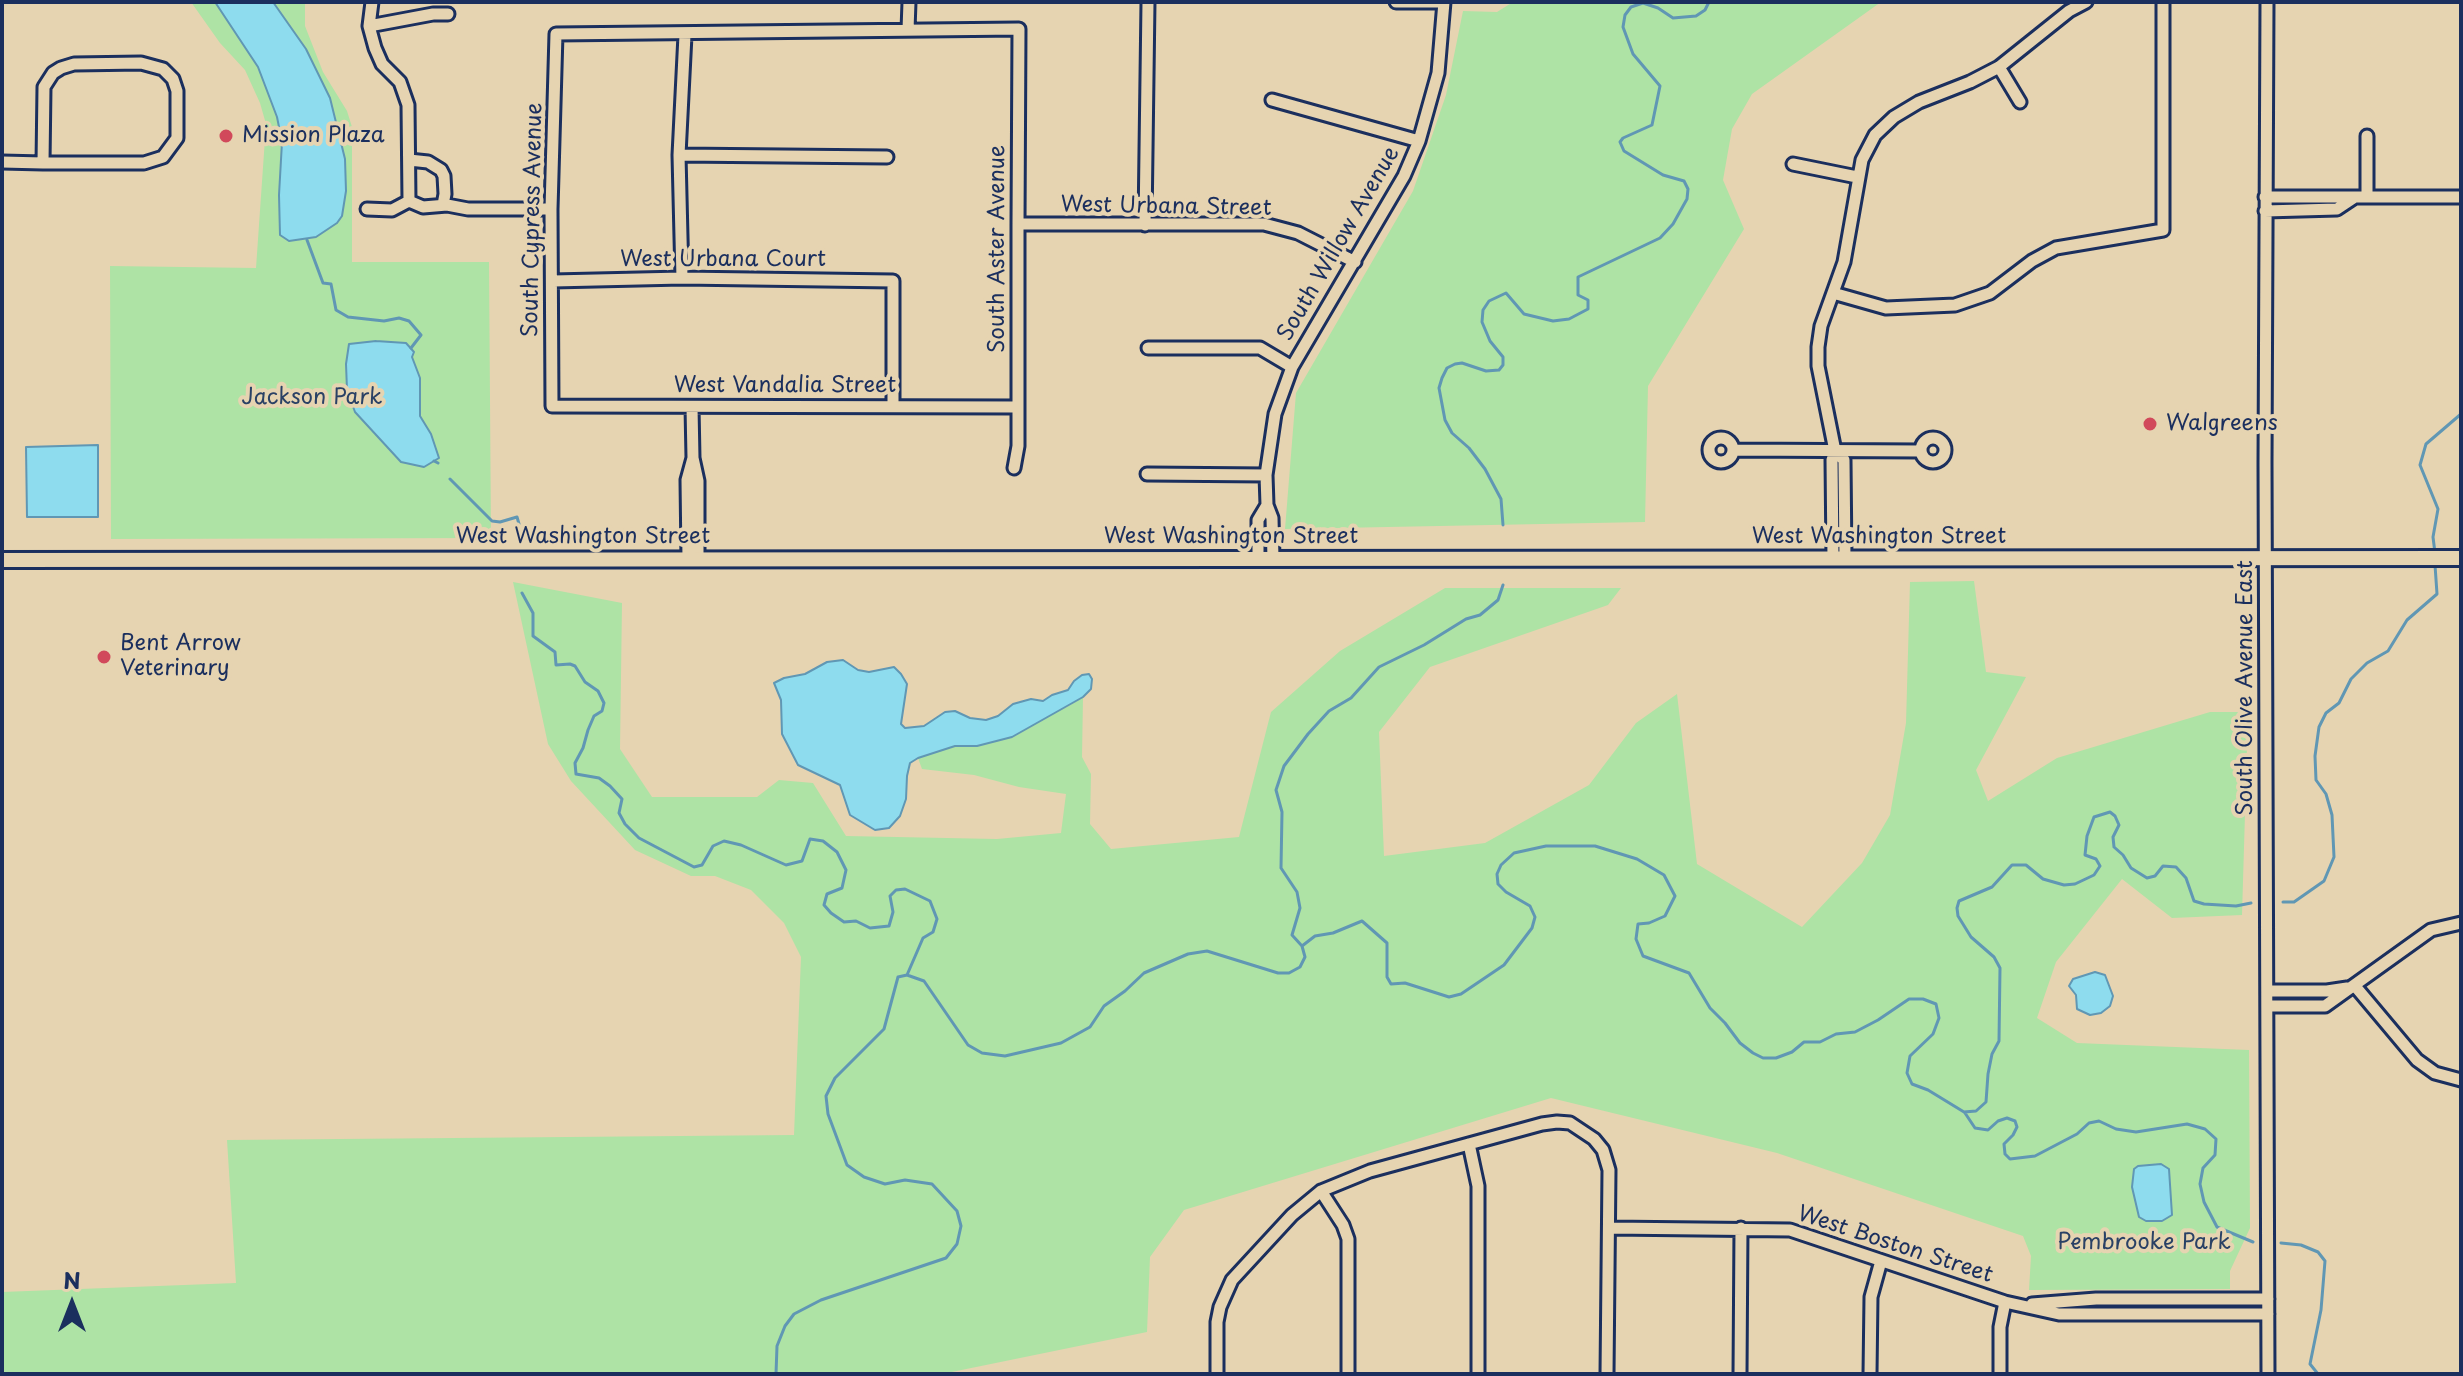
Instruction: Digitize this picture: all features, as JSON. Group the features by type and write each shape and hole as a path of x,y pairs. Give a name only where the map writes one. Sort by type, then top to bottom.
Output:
{"main road":[{"name":"West Washington Street","path":"2,560 2461,558"}],"street":[{"path":"372,2 369,26 382,64 400,82 408,105 409,201"},
{"path":"682,278 679,155 685,35 908,30 909,2"},
{"path":"1145,225 1148,2"},
{"path":"1396,2 1444,2"},
{"name":"South Willow Avenue","path":"1266,559 1258,520 1267,505 1266,475 1275,414 1292,367 1404,176 1419,141 1438,73 1444,2"},
{"path":"1839,559 1832,460 1835,451 1818,361 1821,326 1848,244 1862,160 1875,135 1894,117 1919,102 1999,67 2069,11 2086,2"},
{"path":"1833,293 1886,308 1955,305 1990,293 2032,261 2056,248 2163,230 2163,2"},
{"name":"South Olive Avenue East","path":"2267,2 2265,559 2268,1374"},
{"path":"369,26 448,14"},
{"name":"South Aster Avenue","path":"908,30 1019,29 1018,446 1014,468"},
{"name":"South Cypress Avenue","path":"552,406 551,209 556,34 685,35"},
{"path":"2,162 43,163 144,163 163,157 177,138 177,91 173,79 163,69 141,63 74,64 53,73 44,87 43,163"},
{"path":"1999,67 2020,102"},
{"path":"1272,100 1419,141"},
{"path":"2361,196 2367,136"},
{"path":"679,155 887,157"},
{"path":"409,160 428,162 441,170 444,176 443,205"},
{"path":"1793,164 1857,177"},
{"path":"2265,211 2337,209 2361,196"},
{"path":"2265,197 2461,197"},
{"path":"409,201 423,207 551,209"},
{"path":"367,209 392,210 409,201"},
{"name":"West Urbana Street","path":"1018,224 1264,224 1298,233 1355,262"},
{"name":"West Urbana Court","path":"553,281 682,278 893,281 893,406"},
{"path":"1148,348 1260,348 1292,367"},
{"name":"West Vandalia Street","path":"552,406 1018,407"},
{"path":"692,407 693,458 687,480 693,559"},
{"path":"1734,450 1921,451"},
{"path":"1147,474 1266,475"},
{"path":"2267,1006 2325,1006 2431,930 2461,923"},
{"path":"2267,991 2327,991 2355,986"},
{"path":"2355,986 2417,1060 2435,1073 2461,1080"},
{"path":"1217,1374 1217,1322 1232,1280 1292,1215 1321,1191 1370,1171 1542,1124 1570,1123 1594,1139 1603,1150 1609,1170 1607,1374"},
{"path":"1469,1144 1478,1186 1478,1374"},
{"path":"1321,1191 1343,1225 1348,1239 1348,1374"},
{"name":"West Boston Street","path":"1610,1228 1790,1230 2005,1302 2059,1314 2268,1314"},
{"path":"1740,1374 1741,1228"},
{"path":"1870,1374 1871,1297 1881,1261"},
{"name":"West Boston Street","path":"2023,1305 2059,1300 2268,1299"},
{"path":"2000,1374 2000,1327 2005,1302"}],"green space":[{"name":"Jackson Park","path":"191,2 305,2 305,26 323,72 347,111 352,127 352,262 489,262 491,538 111,539 110,266 256,268 266,124 245,70 220,43"},
{"path":"1513,2 1881,2 1752,94 1732,129 1723,180 1744,229 1648,386 1645,522 1285,529 1296,393 1413,191 1446,95 1463,11 1497,12"},
{"name":"Pembrooke Park","path":"1974,581 1986,672 2026,677 1976,770 1988,801 2057,758 2210,712 2248,712 2242,915 2172,918 2122,879 2056,962 2037,1018 2077,1043 2249,1050 2250,1228 2230,1271 2230,1289 2029,1290 2031,1256 2023,1236 1777,1153 1551,1098 1184,1210 1150,1257 1147,1332 942,1374 2,1374 2,1292 236,1283 227,1140 794,1135 801,957 784,923 751,890 715,876 691,876 635,850 571,781 548,744 513,582 622,603 620,749 652,797 757,797 779,780 813,783 846,836 997,839 1061,833 1066,794 1019,787 974,775 922,769 918,758 955,746 977,746 1083,697 1082,757 1091,774 1090,824 1111,849 1239,837 1271,712 1340,651 1445,588 1621,588 1608,605 1430,667 1379,732 1384,856 1485,843 1589,785 1636,723 1677,694 1697,864 1802,927 1862,863 1890,815 1906,723 1910,582"}],"water":[{"path":"215,2 273,2 306,49 330,98 345,159 346,191 342,216 316,237 289,241 280,235 282,142 277,117 258,67"},
{"path":"376,341 406,343 414,352 412,357 420,378 420,416 431,434 439,458 424,467 401,462 355,412 347,390 349,344"},
{"path":"98,445 98,517 27,517 26,447"},
{"path":"843,660 858,670 869,672 894,667 901,674 907,684 901,724 905,728 924,726 945,712 955,711 970,718 986,720 998,716 1013,704 1031,699 1043,701 1068,690 1082,675 1089,674 1092,679 1091,689 1083,697 1012,737 977,746 955,746 910,763 906,799 900,816 889,828 875,830 850,815 840,785 798,765 782,734 781,700 774,683 805,674 827,662"},
{"path":"2095,972 2105,975 2113,996 2110,1006 2101,1013 2090,1015 2077,1009 2076,995 2069,986 2073,979"},
{"path":"2161,1164 2169,1169 2172,1215 2162,1221 2146,1221 2139,1217 2132,1187 2134,1169"}],"waterway":[{"path":"1503,525 1501,499 1485,469 1452,433 1445,420 1439,388 1442,378 1447,368 1455,364 1462,363 1486,371 1499,370 1503,365 1503,357 1490,341 1482,322 1483,310 1489,301 1506,293 1524,314 1553,321 1569,319 1588,309 1588,300 1578,295 1578,277 1660,238 1673,224 1687,199 1688,189 1684,181 1663,175 1624,151 1620,142 1652,125 1660,86 1633,54 1623,27 1625,15 1631,7 1643,3 1673,18 1696,16 1705,10 1709,2"},
{"path":"307,240 323,283 331,284 336,310 348,317 409,321 421,335 411,348"},
{"path":"2435,553 2433,537 2438,509 2420,465 2426,444 2461,414"},
{"path":"434,461 438,463"},
{"path":"450,479 492,521 517,517 519,524"},
{"path":"2283,902 2294,902 2324,881 2334,857 2332,815 2326,794 2316,780 2319,727 2326,713 2339,703 2351,679 2367,663 2388,651 2407,620 2437,594 2435,565"},
{"path":"776,1374 777,1346 794,1314 821,1300 946,1258 957,1244 961,1226 957,1211 932,1184 905,1180 885,1184 864,1177 847,1165 828,1114 826,1096 835,1078 884,1029 898,977 907,975 924,981 968,1045 982,1053 1005,1056 1061,1043 1090,1027 1104,1006 1144,973 1188,954 1207,951 1278,973 1289,973 1300,967 1305,957 1302,946 1292,935 1300,908 1297,892 1281,868 1282,812 1276,790 1284,766 1329,711 1351,698 1379,667 1424,645 1466,619 1480,615 1498,600 1503,585"},
{"path":"522,593 533,613 533,636 555,652 556,665 575,666 585,682 598,691 604,703 588,730 575,763 576,774 599,778 610,786 622,799 619,813 625,824 639,838 694,867 702,865 713,846 724,841 741,845 786,865 802,861 810,839 823,841 837,852 846,870 842,888 827,894 824,905 844,922 856,921 870,928 889,926 893,912 890,896 896,890 905,889 930,901 937,919 933,932 923,938 907,975"},
{"path":"1302,946 1315,936 1333,933 1362,921 1387,943 1387,977 1391,984 1405,983 1449,997 1461,994 1504,965 1532,928 1535,917 1530,906 1498,884 1497,874 1501,865 1514,853 1546,846 1595,846 1637,859 1664,875 1675,896 1665,916 1638,924 1636,939 1643,956 1689,973 1710,1008 1740,1043 1753,1053 1763,1058 1776,1058 1792,1052 1804,1042 1820,1042 1836,1034 1855,1032 1909,999 1923,999 1936,1004 1939,1018 1933,1034 1910,1056 1907,1073 1912,1084 1964,1112 1976,1111 1986,1102 1992,1054 1999,1041 2000,968 1994,957 1971,937 1958,916 1959,901 1992,887 2012,865 2026,865 2043,879 2064,885 2075,884 2094,875 2100,866 2096,859 2085,855 2087,836 2094,817 2110,812 2119,825 2113,837 2114,847 2131,868 2147,878 2155,876 2163,866 2176,867 2186,878 2194,901 2204,904 2236,906 2251,903"},
{"path":"1965,1113 1975,1128 1988,1130 2007,1118 2015,1121 2017,1127 2004,1144 2005,1154 2010,1159 2035,1156 2077,1134 2089,1123 2099,1121 2116,1129 2136,1132 2187,1124 2205,1129 2216,1139 2215,1155 2203,1168 2200,1184 2204,1202 2217,1227 2253,1242"},
{"path":"2281,1243 2301,1245 2318,1252 2325,1261 2321,1310 2310,1364 2318,1374"}],"place":[{"name":"Mission Plaza","path":"226,136"},
{"name":"Walgreens","path":"2150,424"},
{"name":"Bent Arrow Veterinary","path":"104,657"}]}
